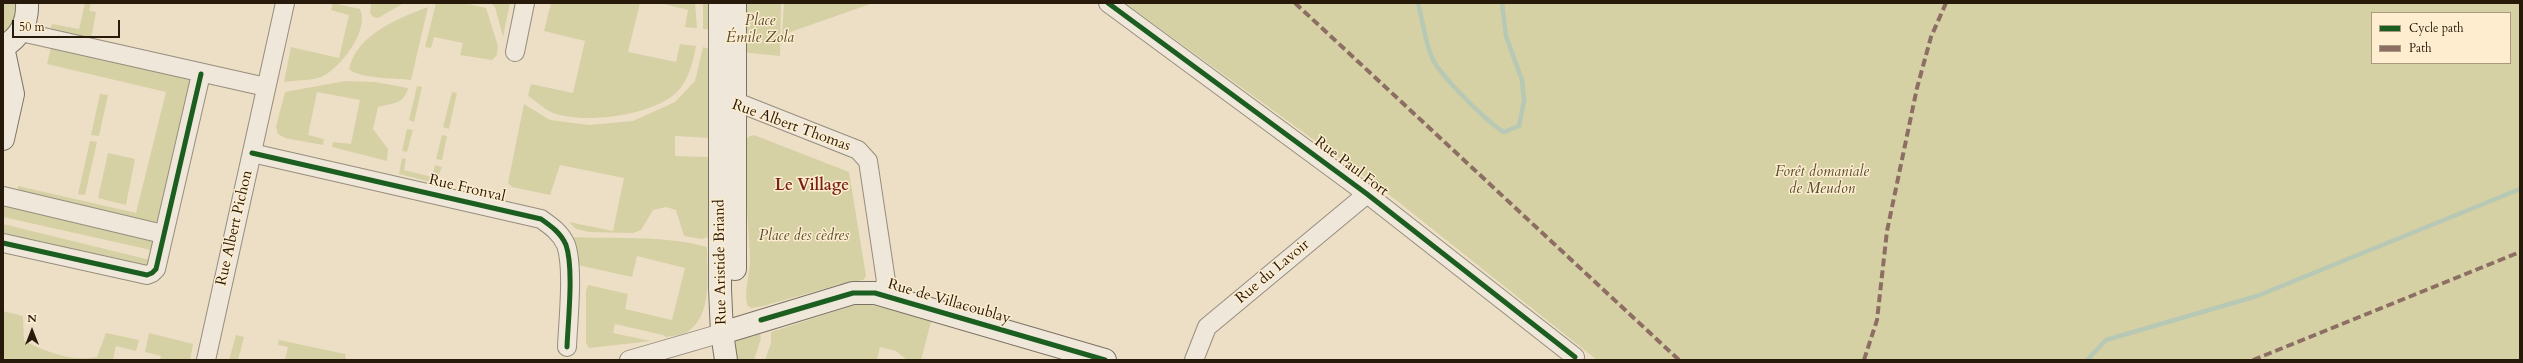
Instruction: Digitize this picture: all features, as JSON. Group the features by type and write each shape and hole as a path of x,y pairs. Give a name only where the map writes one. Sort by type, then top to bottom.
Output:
{"street":[{"path":"3,139 13,94 3,47 21,32 25,23 27,3"},
{"name":"Rue Albert Pichon","path":"206,360 285,3"},
{"path":"515,52 525,3"},
{"name":"Rue Aristide Briand","path":"720,3 727,102 734,290 722,333"},
{"name":"Rue Aristide Briand","path":"727,102 735,3"},
{"name":"Rue Paul Fort","path":"1108,3 1367,194 1575,357"},
{"path":"21,32 201,74 266,87"},
{"path":"3,243 147,275 152,273 156,269 201,74"},
{"name":"Rue Albert Thomas","path":"727,102 858,150 868,161 886,281 882,294"},
{"name":"Rue Fronval","path":"252,153 541,219 557,230 566,245 569,260 567,347"},
{"name":"Rue du Lavoir","path":"1194,360 1207,327 1367,194"},
{"path":"3,196 163,234"},
{"name":"Rue de Villacoublay","path":"722,333 854,293 882,294 1083,357 1105,360"},
{"path":"629,360 722,333 726,360"}],"green space":[{"path":"3,3 17,3 17,19 3,37"},
{"path":"85,3 91,3 89,11 96,12 91,39 50,30 52,24 79,29"},
{"path":"333,3 360,9 362,18 361,27 351,48 337,66 329,73 312,79 284,82 291,47 339,58 349,15 331,10"},
{"path":"371,3 404,3 378,18 373,17 370,13"},
{"path":"436,3 464,3 486,8 498,46 497,55 492,60 460,55 463,43 434,37 431,48 425,47"},
{"path":"491,3 510,3 503,37 495,7"},
{"path":"551,3 640,3 628,52 676,62 680,44 696,46 691,67 685,81 677,92 659,104 630,113 597,118 581,118 550,112 528,96 531,84 573,93 585,41 544,31"},
{"path":"660,3 695,3 697,28 685,27 688,10"},
{"path":"703,3 711,3 712,30 703,29"},
{"name":"Place Émile Zola","path":"738,3 781,3 780,56 741,52"},
{"path":"784,3 873,3 782,35"},
{"name":"Forêt domaniale de Meudon","path":"1125,3 2520,3 2520,360 1597,360 1387,193"},
{"path":"428,7 411,80 378,78 361,75 349,69 361,46 370,37 392,22"},
{"path":"52,44 193,77 158,227 17,194 18,186 136,213 166,92 47,64"},
{"path":"703,47 709,49 711,55 709,138 675,136 675,156 709,157 708,237 702,239 684,236 676,210 666,207 653,210 641,230 633,233 589,232 576,229 569,222 613,231 624,178 560,165 550,195 512,187 508,183 524,104 550,120 589,125 633,121 675,102 695,81"},
{"path":"345,81 375,82 408,88 404,98 393,104 378,107 373,129 388,149 387,161 332,147 333,142 351,144 360,100 317,92 308,135 324,139 323,145 285,138 278,134 276,127 285,92"},
{"path":"417,86 422,87 414,122 409,120"},
{"path":"452,92 457,93 449,129 443,127"},
{"path":"100,94 108,95 99,136 91,135"},
{"path":"407,129 413,130 407,152 402,151"},
{"path":"442,135 447,136 442,160 436,159"},
{"name":"Place des cèdres","path":"754,135 849,172 866,276 863,280 841,284 763,306 751,308 747,305 746,294 750,258 743,145 748,137"},
{"path":"90,141 97,142 85,195 78,194"},
{"path":"108,153 135,159 126,205 98,198"},
{"path":"402,158 406,159 404,170 432,177 435,165 442,167 436,181 431,182 399,174"},
{"path":"3,203 154,238 151,250 3,217"},
{"path":"3,224 150,260 148,270 3,237"},
{"path":"571,237 657,239 691,243 707,247 707,293 701,316 695,325 687,332 666,337 615,324 613,333 651,341 589,348 586,343 586,291 588,285 628,294 625,309 672,320 685,268 637,256 632,277 578,265"},
{"path":"861,303 932,318 921,360 907,360 896,351 880,347 877,360 765,360 771,343 771,332"},
{"path":"3,311 23,316 24,341 42,349 69,357 97,357 106,333 139,340 136,351 116,346 113,360 3,360"},
{"path":"759,327 761,339 754,360 733,360 736,342 742,336"},
{"path":"149,333 193,344 190,360 160,360 161,356 145,352"},
{"path":"236,335 244,337 238,360 229,360"},
{"path":"279,340 345,354 346,360 285,360 288,347 278,345"}],"waterway":[{"path":"1418,3 1428,46 1433,60 1438,68 1477,110 1504,132 1519,126 1524,101 1522,80 1506,36 1502,3"},
{"path":"2087,360 2106,340 2257,296 2520,189"}],"marked path":[{"path":"1295,3 1679,360"},
{"path":"1864,360 1877,320 1887,231 1917,88 1931,37 1946,3"},
{"path":"2253,360 2520,252"}],"cycle path":[{"path":"1108,3 1367,194 1575,357"},
{"path":"3,243 147,275 152,273 156,269 201,74"},
{"path":"252,153 541,219 559,233 566,245 570,267 567,347"},
{"path":"761,320 853,293 875,293 1105,360"}],"district":[{"name":"Le Village","path":"812,186"}]}
